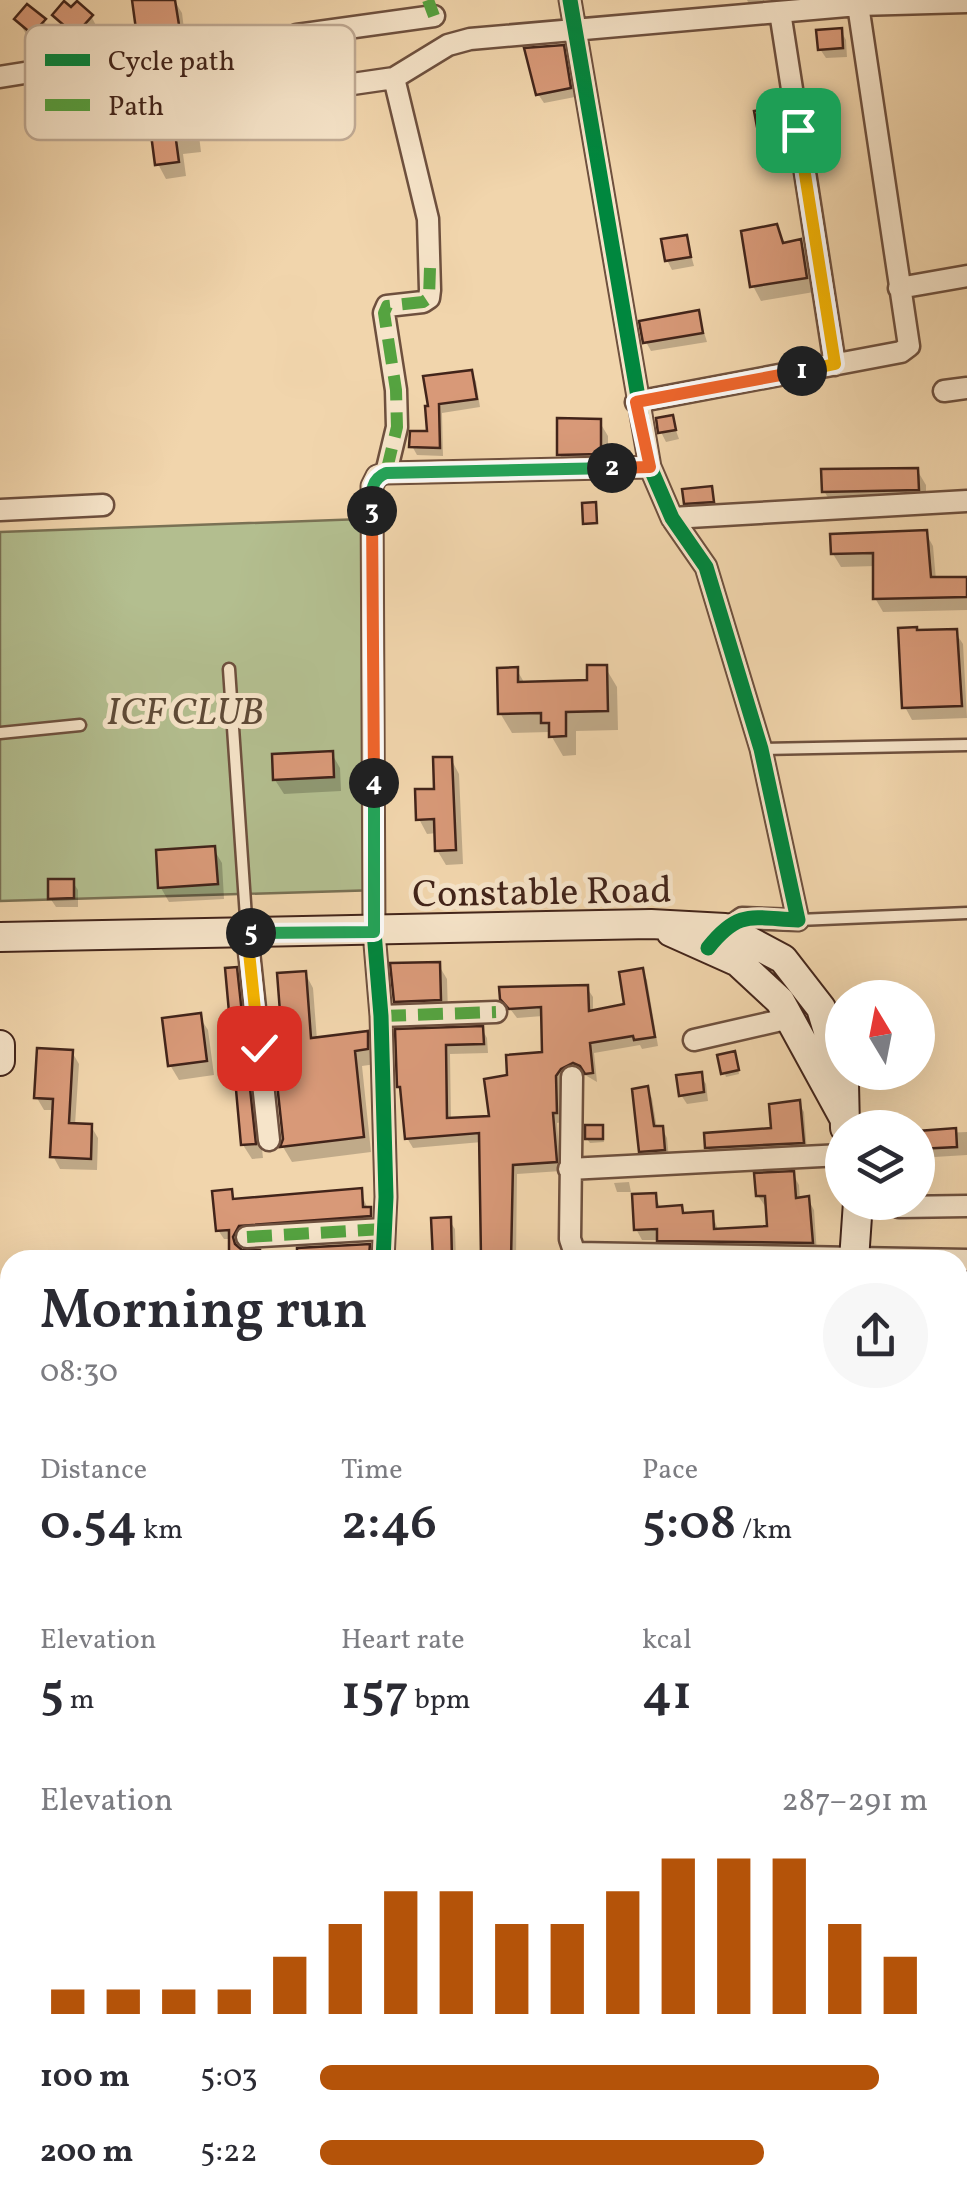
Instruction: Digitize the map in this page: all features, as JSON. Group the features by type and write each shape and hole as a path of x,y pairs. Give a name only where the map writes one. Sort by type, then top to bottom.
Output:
{"street":[{"path":"570,0 650,467 672,518 706,567 760,749 798,920"},
{"path":"636,402 901,352 910,346 856,2"},
{"path":"355,84 394,78 448,45 470,39 856,2 967,2"},
{"path":"347,25 431,8 448,45"},
{"path":"780,12 835,364"},
{"path":"0,77 25,73"},
{"path":"386,473 397,428 396,390 384,313 387,306 429,298 430,279 425,205 394,78"},
{"path":"899,288 967,276"},
{"path":"944,391 967,388"},
{"path":"383,1250 386,1197 381,1016 374,932 372,486 378,476 386,473 650,467"},
{"path":"672,518 967,501"},
{"path":"0,510 103,505"},
{"name":"Constable Road","path":"716,938 742,918 798,920"},
{"name":"Constable Road","path":"0,937 650,924 716,938 783,959 821,1008 844,1084 844,1110"},
{"path":"247,933 269,1140"},
{"path":"716,938 780,1002 837,1110"},
{"path":"381,1016 496,1012"},
{"path":"694,1040 790,1018"},
{"path":"0,1045 0,1061"},
{"path":"572,1077 570,1239 573,1250"},
{"path":"570,1169 825,1156"},
{"path":"935,1206 967,1206"},
{"path":"855,1250 857,1220"},
{"path":"247,1237 383,1230"}],"lane":[{"path":"229,669 247,933"},
{"path":"0,733 80,725"},
{"path":"760,749 967,745"},
{"path":"798,920 967,913"}],"green space":[{"name":"ICF CLUB","path":"362,519 379,890 0,901 0,532"}],"building":[{"path":"132,0 175,0 179,25 135,25"},
{"path":"64,1 71,7 77,1 93,15 84,25 64,25 52,15"},
{"path":"27,4 46,19 40,25 25,25 25,28 14,19"},
{"path":"842,28 843,48 818,50 816,30"},
{"path":"564,45 571,88 536,95 524,48"},
{"path":"781,106 784,128 758,132 754,111"},
{"path":"152,140 176,140 179,162 155,165"},
{"path":"777,224 783,243 801,239 807,278 750,287 741,231"},
{"path":"687,235 691,257 665,261 661,239"},
{"path":"699,310 703,333 643,343 639,321"},
{"path":"472,370 477,399 439,404 440,448 409,447 410,431 427,431 423,376"},
{"path":"673,415 676,430 658,433 656,418"},
{"path":"557,418 601,419 601,454 557,455"},
{"path":"918,468 919,490 822,492 821,469"},
{"path":"712,486 714,502 684,504 682,489"},
{"path":"596,502 597,523 583,524 582,503"},
{"path":"927,530 931,577 967,577 967,597 873,599 873,553 831,554 830,534"},
{"path":"898,628 957,629 962,706 902,708"},
{"path":"587,665 607,665 608,711 566,712 566,736 549,737 549,723 541,723 541,713 498,714 497,668 518,667 518,682 587,680"},
{"path":"333,751 334,777 273,780 272,754"},
{"path":"433,757 452,757 456,850 435,851 434,819 416,820 415,789 434,789"},
{"path":"215,846 218,884 158,888 156,850"},
{"path":"48,879 74,879 74,898 48,899"},
{"path":"440,962 441,1000 394,1002 390,963"},
{"path":"237,967 256,1144 241,1145 225,968"},
{"path":"643,968 655,1037 634,1040 633,1036 590,1043 593,1073 585,1074 573,1063 561,1069 556,1076 557,1113 553,1113 557,1162 513,1165 511,1250 481,1250 479,1133 405,1139 397,1087 395,1029 483,1026 484,1044 446,1045 447,1118 489,1116 484,1079 507,1075 506,1055 542,1052 541,1007 509,1009 500,999 499,987 588,985 589,1011 624,1004 619,972"},
{"path":"306,971 311,1038 368,1031 368,1049 355,1051 364,1137 280,1147 283,1139 276,1074 294,1072 291,1011 280,1012 277,973"},
{"path":"201,1013 207,1061 168,1066 162,1018"},
{"path":"37,1048 73,1050 69,1123 92,1124 91,1159 50,1157 53,1099 34,1098"},
{"path":"735,1051 739,1070 721,1074 717,1055"},
{"path":"702,1072 704,1092 679,1096 676,1075"},
{"path":"648,1086 654,1126 663,1126 665,1150 639,1152 632,1089"},
{"path":"800,1100 804,1143 705,1148 704,1133 771,1128 769,1104"},
{"path":"585,1125 603,1125 603,1139 585,1139"},
{"path":"956,1128 957,1147 935,1148 935,1130"},
{"path":"794,1171 796,1198 809,1196 813,1243 657,1241 657,1229 634,1230 632,1194 656,1193 657,1207 682,1205 683,1213 713,1211 714,1229 767,1226 765,1196 756,1196 754,1173"},
{"path":"362,1188 363,1207 371,1207 371,1216 239,1226 233,1237 242,1250 229,1250 229,1230 216,1231 212,1191 232,1189 233,1199"},
{"path":"451,1217 452,1250 433,1250 431,1218"},
{"path":"370,1244 370,1250 297,1248"}],"marked path":[{"path":"428,0 434,16"},
{"path":"386,473 397,427 396,390 384,313 387,306 429,298 430,268"},
{"path":"381,1016 496,1012"},
{"path":"247,1237 383,1229"}],"cycle path":[{"path":"570,0 650,467 672,518 706,567 761,749 798,920 738,921 708,948"},
{"path":"383,1250 386,1197 381,1016 374,932 372,486 377,476 386,473 650,467"}],"route":[{"path":"259,1048 247,933 374,932 372,486 378,476 386,473 650,467 636,402 835,364 798,130"}]}
